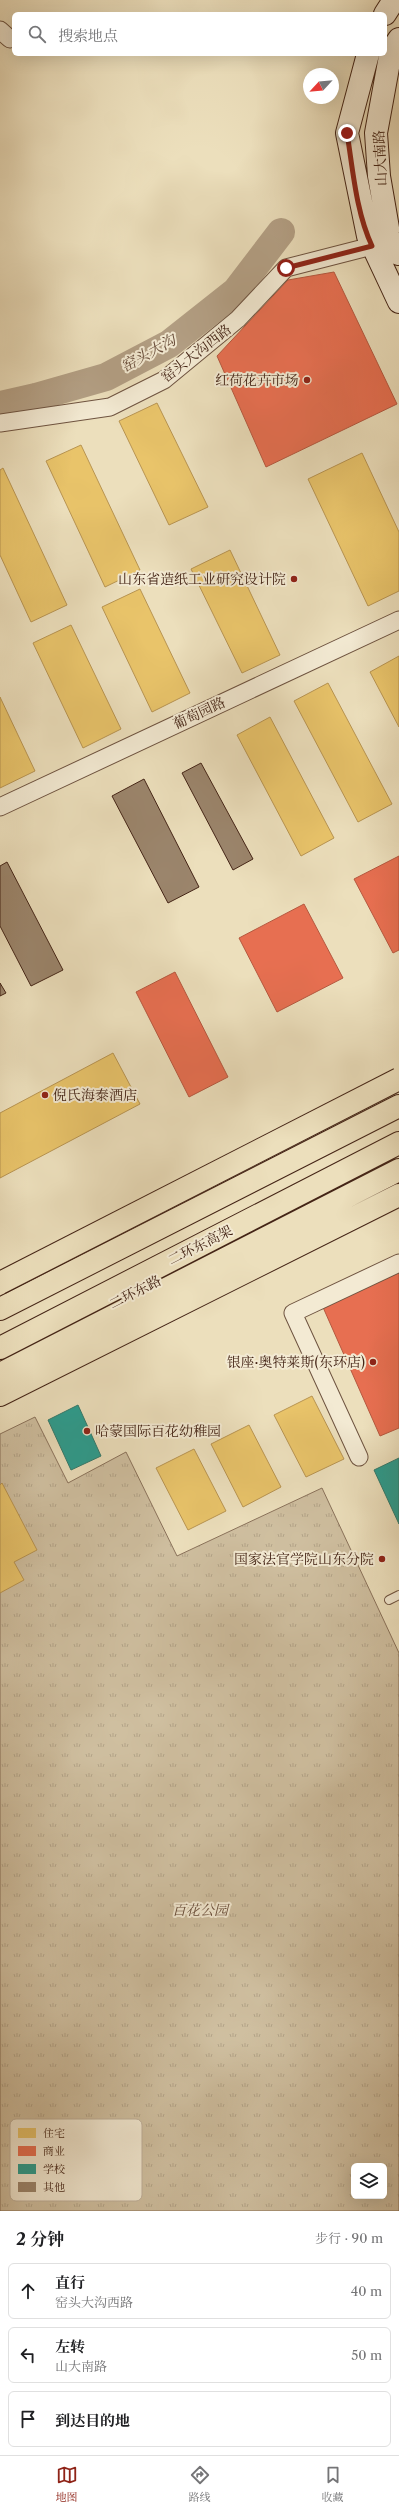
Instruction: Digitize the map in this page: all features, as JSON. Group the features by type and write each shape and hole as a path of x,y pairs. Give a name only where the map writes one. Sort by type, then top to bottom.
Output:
{"highway":[{"path":"0,1274 399,1067"},
{"path":"0,1274 399,1079"},
{"path":"345,1096 399,1097"},
{"path":"0,1301 399,1097"},
{"path":"0,1309 399,1106"},
{"name":"二环东高架","path":"0,1348 399,1143"},
{"name":"二环东路","path":"0,1361 399,1157"},
{"path":"0,1374 399,1170"},
{"path":"0,1395 399,1196"}],"main road":[{"path":"386,12 394,0"},
{"name":"山大南路","path":"399,39 391,51 376,134 379,176 389,234 399,254"},
{"name":"山大南路","path":"367,56 347,133 356,185 368,236 399,302"}],"street":[{"name":"窑头大沟西路","path":"0,423 110,407 164,380 238,319 286,268 372,246"},
{"name":"葡萄园路","path":"0,806 399,620"},
{"path":"358,1457 293,1313 399,1263"}],"lane":[{"path":"389,1600 399,1595"}],"green space":[{"name":"百花公园","path":"35,1417 68,1483 126,1452 177,1556 322,1488 399,1653 399,2211 0,2211 0,1434"}],"building: 住宅":[{"path":"157,403 208,507 169,525 119,421"},
{"path":"81,445 140,570 105,587 46,461"},
{"path":"362,453 399,532 399,591 368,606 308,479"},
{"path":"3,468 67,605 31,622 0,555 0,470"},
{"path":"230,550 280,655 242,673 191,569"},
{"path":"140,589 190,693 152,712 102,607"},
{"path":"71,625 121,729 83,748 33,643"},
{"path":"399,656 399,727 370,672"},
{"path":"328,683 392,804 358,822 294,701"},
{"path":"0,697 35,771 0,788"},
{"path":"270,717 334,838 301,856 237,735"},
{"path":"113,1053 140,1104 0,1178 0,1113"},
{"path":"312,1396 344,1459 306,1477 274,1415"},
{"path":"249,1425 281,1487 243,1507 211,1444"},
{"path":"194,1449 226,1511 188,1530 156,1468"},
{"path":"2,1483 37,1550 14,1562 24,1580 0,1593 0,1485"}],"building: 商业":[{"name":"红荷花卉市场","path":"334,272 397,404 266,467 217,356 288,280"},
{"path":"399,856 399,950 393,953 354,879"},
{"path":"304,904 343,978 277,1012 239,938"},
{"path":"175,972 228,1077 189,1097 136,992"},
{"name":"银座·奥特莱斯(东环店)","path":"399,1260 399,1428 380,1436 318,1296"}],"building: 学校":[{"path":"78,1405 101,1456 71,1470 48,1420"},
{"path":"399,1458 399,1524 374,1470"}],"building: 其他":[{"path":"201,763 253,859 233,870 182,773"},
{"path":"144,779 199,887 168,903 112,796"},
{"path":"7,862 63,970 31,986 0,926 0,866"},
{"path":"0,983 6,993 0,996"}],"waterway":[{"name":"窑头大沟","path":"0,405 36,397 106,377 169,344 236,291 281,232"}],"place":[{"name":"红荷花卉市场","path":"307,380"},
{"name":"山东省造纸工业研究设计院","path":"294,579"},
{"name":"倪氏海泰酒店","path":"45,1095"},
{"name":"银座·奥特莱斯(东环店)","path":"373,1362"},
{"name":"哈蒙国际百花幼稚园","path":"87,1431"},
{"name":"国家法官学院山东分院","path":"382,1559"}],"route":[{"path":"286,268 372,246 368,236 356,185 347,133"}]}
